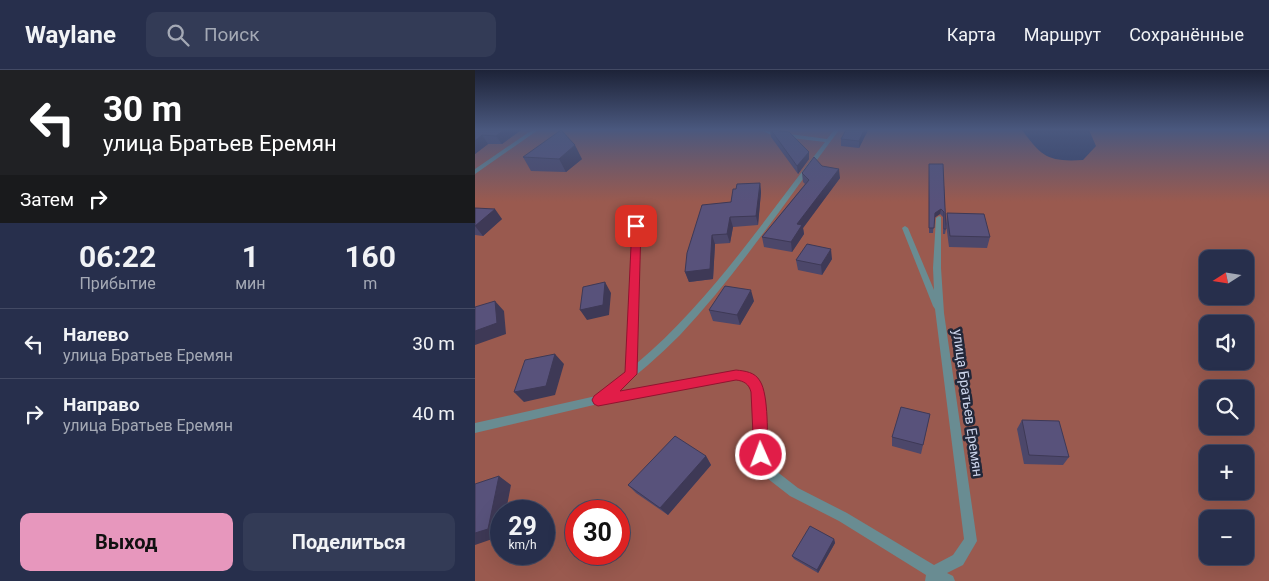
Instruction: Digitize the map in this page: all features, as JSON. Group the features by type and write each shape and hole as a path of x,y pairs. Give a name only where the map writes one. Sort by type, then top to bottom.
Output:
{"street":[{"path":"475,172 501,154"},
{"path":"598,400 631,374 685,323 757,236 819,154"},
{"name":"улица Братьев Еремян","path":"933,577 958,560 971,541 941,313 937,268 939,218"},
{"path":"631,374 636,226"},
{"path":"905,228 941,313"},
{"path":"475,428 598,400 736,375 746,376 755,383 758,392 761,455 767,471 794,492 843,517 933,577 948,581"}],"shaded area":[{"path":"475,154 1044,154 1054,159 1083,160 1089,154 1269,154 1269,581 475,581"}],"building":[{"path":"527,154 565,154 559,159 523,157"},
{"path":"788,154 807,154 797,166"},
{"path":"814,157 822,166 839,169 797,224 802,225 791,242 762,237 809,180 802,173"},
{"path":"929,164 943,164 946,229 944,229 944,212 941,209 935,213 934,228 929,228"},
{"path":"760,183 756,216 730,217 727,234 712,235 710,269 685,272 687,253 702,205 731,202 733,189 736,189 737,184"},
{"path":"475,208 495,209 475,226"},
{"path":"947,213 984,214 990,237 950,236"},
{"path":"807,244 831,249 821,265 796,260"},
{"path":"605,282 603,305 580,310 583,287"},
{"path":"725,286 751,290 737,315 709,310"},
{"path":"495,301 497,323 475,331 475,307"},
{"path":"555,354 546,386 514,392 525,360"},
{"path":"901,407 930,414 923,445 892,437"},
{"path":"1022,420 1059,421 1069,457 1029,455"},
{"path":"675,436 706,456 660,508 628,485"},
{"path":"499,476 494,500 490,500 488,529 475,533 475,484"},
{"path":"810,526 834,539 817,570 792,556"}],"route":[{"path":"636,226 631,374 598,400 736,375 746,376 755,383 758,392 761,455"}]}
